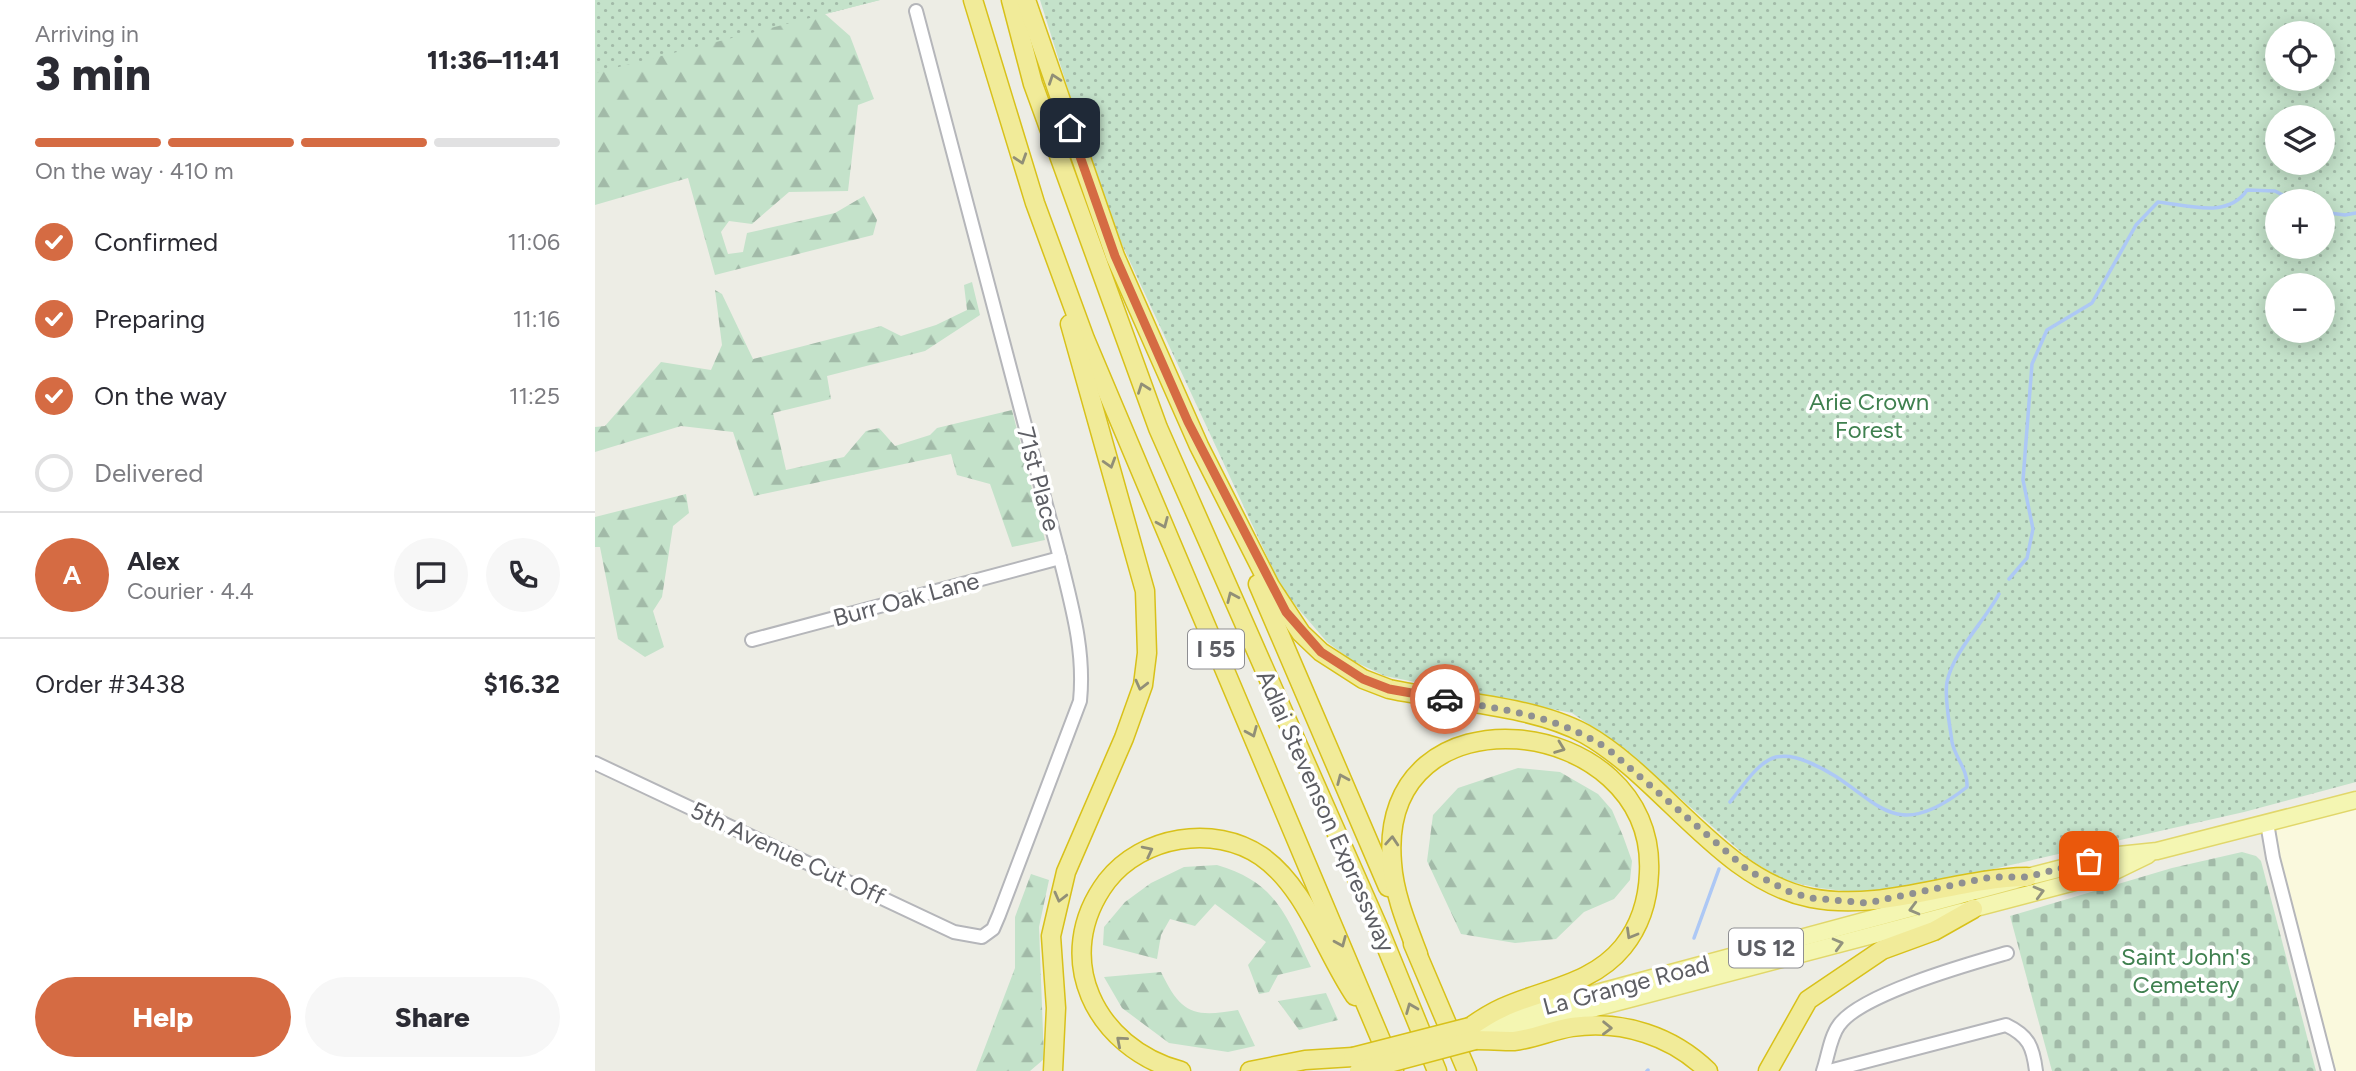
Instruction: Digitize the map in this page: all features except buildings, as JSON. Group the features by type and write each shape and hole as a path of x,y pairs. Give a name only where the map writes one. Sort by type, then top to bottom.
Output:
{"highway":[{"name":"Adlai Stevenson Expressway","path":"973,0 1061,279 1394,1071"},
{"name":"Adlai Stevenson Expressway","path":"1011,0 1033,84 1158,428 1379,929 1437,1071"},
{"path":"1026,0 1115,256 1467,1071"},
{"path":"1053,1071 1056,1009 1051,936 1066,872 1124,738 1143,685 1148,625 1145,591 1136,555 1076,354 1061,279"},
{"path":"1199,446 1286,612 1321,652 1363,679 1389,689 1566,724 1608,749 1749,871 1790,892 1811,898 1867,903 1991,877 2027,877"},
{"path":"1417,954 1396,885 1391,849 1398,806 1415,777 1451,750 1504,737 1539,741 1584,760 1618,790 1644,834 1649,869 1644,906 1622,948 1596,971 1508,1024 1473,1033"},
{"path":"1181,1071 1159,1065 1135,1053 1113,1035 1095,1009 1089,992 1083,954 1087,925 1108,881 1149,849 1174,840 1203,836 1260,855 1283,876 1309,915 1341,976 1373,1017"},
{"path":"1768,1071 1808,1000 1882,950 1934,931 1973,909"},
{"path":"1250,1071 1304,1066 1357,1067 1508,1024 1617,1028 1660,1036 1685,1050 1708,1071"}],"main road":[{"name":"US 12","path":"2267,823 2356,800"},
{"name":"La Grange Road","path":"1508,1024 2027,877 2109,856 2157,851 2267,823"},
{"name":"La Grange Road","path":"1508,1024 2113,872 2157,851"}],"street":[{"name":"71st Place","path":"916,11 1060,558 1079,633 1083,668 1080,701 999,915 993,929 982,937"},
{"name":"Burr Oak Lane","path":"752,640 1060,558"},
{"name":"5th Avenue Cut Off","path":"595,763 954,932 982,937"},
{"path":"2267,823 2273,858 2328,1071"},
{"path":"1823,1071 1840,1024 1855,1011 1914,982 2007,953"},
{"path":"1829,1071 2006,1025 2019,1031 2033,1046 2036,1071"}],"shaded area":[{"path":"2356,802 2356,1071 2332,1071 2275,857 2271,824"}],"green space":[{"path":"595,0 880,0 825,14 850,36 874,99 858,105 848,191 789,192 752,224 729,221 721,232 728,254 743,252 747,233 835,213 864,196 877,220 873,235 715,275 688,178 595,205"},
{"path":"595,0 880,0 595,73"},
{"name":"Arie Crown Forest","path":"1040,0 2356,0 2356,782 2244,812 1940,881 1860,893 1819,888 1782,880 1748,858 1621,746 1572,713 1385,676 1351,660 1327,642 1283,591 1106,210"},
{"path":"972,282 980,315 925,351 827,376 831,399 773,413 786,470 844,457 866,431 879,428 895,446 930,435 937,428 1012,410 1045,540 1012,547 990,484 957,475 951,454 754,496 733,432 681,426 595,452 595,427 605,426 661,362 711,370 722,345 715,290 722,294 753,359 881,326 901,336 936,325 967,310 964,285"},
{"path":"686,494 689,513 673,526 662,597 653,611 664,647 645,657 618,639 600,547 595,547 595,517"},
{"path":"1518,768 1560,772 1598,794 1612,810 1623,836 1632,861 1630,880 1614,899 1584,912 1556,939 1515,943 1461,934 1427,861 1433,815 1458,788"},
{"name":"Saint John's Cemetery","path":"2242,852 2256,856 2261,861 2316,1071 2052,1071 2010,916 2172,868"},
{"path":"1217,865 1237,872 1266,891 1286,916 1311,967 1278,975 1269,992 1259,994 1248,965 1266,942 1215,904 1195,926 1170,919 1161,935 1157,959 1103,945 1104,927 1125,902 1151,883 1184,867"},
{"path":"1031,874 1049,880 1039,927 1044,1059 1030,1071 976,1071 1015,968 1015,917"},
{"path":"1161,972 1175,996 1190,1009 1209,1013 1238,1010 1255,1046 1228,1052 1169,1043 1122,1008 1104,977"},
{"path":"1326,993 1338,1020 1299,1030 1278,1001"}],"waterway":[{"path":"2009,579 2027,558 2033,529 2023,480 2032,364 2047,330 2092,303 2136,225 2158,202 2218,207 2229,205 2247,190 2265,191"},
{"path":"2335,214 2356,213"},
{"path":"1730,802 1762,764 1780,756 1808,762 1831,773 1883,809 1899,814 1918,814 1940,805 1967,787 1966,775 1952,742 1947,682 1962,648 1999,594"},
{"path":"1694,938 1719,869"}],"way so far":[{"path":"1445,699 1566,724 1608,749 1749,871 1790,892 1811,898 1867,903 1991,877 2027,877 2089,861"}],"route":[{"path":"1070,128 1115,256 1188,422 1270,586 1286,612 1301,633 1321,652 1363,679 1389,689 1445,699"}]}
